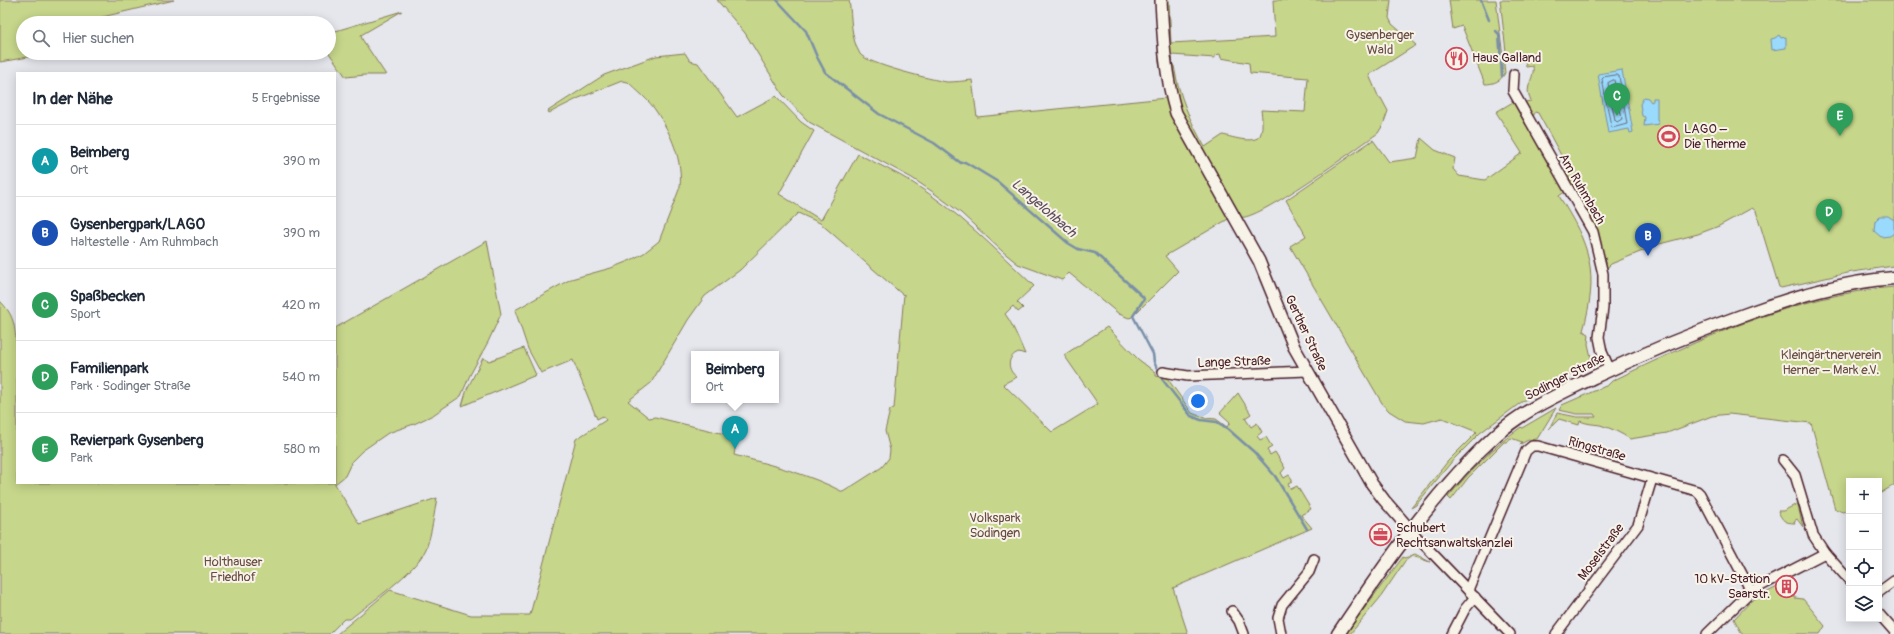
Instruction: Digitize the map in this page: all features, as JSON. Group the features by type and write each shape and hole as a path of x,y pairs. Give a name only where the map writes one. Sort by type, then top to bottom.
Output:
{"main road":[{"name":"Sodinger Straße","path":"1338,634 1412,531 1454,476 1497,434 1535,407 1610,370 1689,335 1778,303 1839,286 1894,278"}],"street":[{"name":"Gerther Straße","path":"1160,0 1163,44 1169,91 1176,113 1260,261 1291,341 1307,371 1372,484 1384,500 1510,634"},
{"name":"Am Ruhmbach","path":"1514,74 1513,91 1593,232 1603,274 1603,308 1599,337 1602,352 1610,370"},
{"name":"Lange Straße","path":"1163,372 1188,376 1307,371"},
{"name":"Ringstraße","path":"1468,590 1526,451 1532,446 1538,446 1697,491 1700,494 1751,591"},
{"path":"1783,460 1795,475 1813,535 1825,553 1846,577"},
{"name":"Moselstraße","path":"1556,634 1638,525 1652,479"},
{"path":"1707,634 1751,591 1825,553"},
{"path":"1281,634 1278,618 1282,605 1309,572 1314,559"},
{"path":"1882,590 1894,581"},
{"path":"1452,634 1465,609 1475,597"},
{"path":"1232,611 1239,621 1244,634"},
{"path":"1882,617 1894,631"}],"green space":[{"path":"0,0 174,0 107,16 16,16 16,59 0,62"},
{"name":"Gysenberger Wald","path":"717,0 849,0 854,41 860,54 865,58 887,67 928,78 947,82 972,80 977,117 1166,98 1159,63 1155,0 1169,0 1171,43 1275,37 1273,0 1391,0 1389,18 1392,24 1416,45 1369,75 1379,98 1381,98 1388,111 1383,125 1378,133 1308,182 1249,216 1240,217 1201,150 1230,218 1165,256 1178,271 1132,317 1129,318 1119,314 1069,273 1062,280 1018,264 961,213 930,190 912,178 809,122 783,95 745,33","holes":["1220,54 1221,58 1249,63 1250,73 1308,78 1305,112 1261,110 1262,127 1259,137 1244,140 1223,135 1205,147 1190,118 1182,98 1173,66 1172,55 1215,58 1215,55"]},
{"path":"1449,0 1496,0 1505,73 1497,82 1485,84 1462,26 1453,29"},
{"name":"LAGO – Die Therme","path":"1500,0 1894,0 1894,266 1852,272 1781,288 1779,287 1756,211 1752,208 1719,226 1698,234 1648,247 1645,250 1611,264 1606,269 1597,236 1564,175 1568,168 1538,113 1535,112 1533,117 1525,102 1531,101 1528,91 1533,66 1526,67 1525,60 1518,60 1515,58 1507,60"},
{"path":"402,11 361,35 362,39 386,75 346,77 334,60 336,60 336,31"},
{"name":"Volkspark Sodingen","path":"685,53 690,61 698,63 737,117 776,96 801,122 814,131 779,194 821,220 858,154 900,175 946,206 961,218 1034,286 1017,302 1023,308 1018,312 1013,306 1005,314 1025,354 1019,352 1012,357 1009,364 1010,368 1017,377 1003,384 1052,432 1098,404 1064,355 1107,327 1138,359 1156,373 1156,376 1167,378 1192,413 1205,418 1216,419 1227,427 1230,422 1220,413 1238,393 1251,414 1245,418 1251,427 1257,423 1262,432 1257,436 1260,440 1266,437 1272,447 1267,450 1270,455 1275,452 1285,468 1281,473 1284,478 1289,475 1292,479 1292,482 1288,484 1291,489 1297,486 1311,509 1301,515 1312,528 1173,588 1188,634 337,634 390,590 471,615 530,615 576,439 606,420 603,416 597,419 573,360 541,373 528,349 515,310 571,279 611,268 644,253 659,241 680,187 680,167 671,138 653,107 628,82 622,81 579,98 549,113 548,111 604,75 656,56","holes":["798,213 820,223 903,295 904,294 894,408 890,410 885,431 890,450 889,458 882,467 843,492 803,475 734,455 737,437 655,417 649,418 628,401 651,383 688,320 705,296 740,270"]},
{"path":"1513,102 1566,191 1559,196 1570,214 1585,246 1591,276 1588,310 1583,331 1589,334 1588,344 1591,357 1589,363 1523,401 1480,433 1454,459 1416,505 1411,508 1448,461 1477,432 1442,418 1424,423 1405,421 1389,411 1382,403 1290,246 1306,236 1286,200 1373,140 1389,162 1417,158 1421,138 1435,150 1455,158 1453,169 1459,176 1485,180 1522,153 1496,112"},
{"path":"487,241 501,314 461,396 433,415 414,424 388,433 362,451 352,461 345,476 336,483 336,327"},
{"name":"Kleingärtnerverein Herner – Mark e.V.","path":"1894,287 1894,485 1882,492 1882,478 1846,478 1846,510 1843,512 1835,509 1811,423 1729,414 1712,416 1667,433 1630,439 1600,425 1580,421 1579,425 1559,419 1549,429 1557,413 1577,417 1596,417 1594,414 1577,414 1559,410 1562,405 1608,385 1612,381 1678,350 1749,321 1785,309 1858,291"},
{"name":"Holthauser Friedhof","path":"0,301 12,317 15,328 16,484 335,484 359,524 437,498 426,549 412,568 392,587 350,619 344,619 329,634 0,634"},
{"path":"524,348 536,375 462,406 467,389 483,358 489,361"},
{"path":"1556,408 1537,439 1528,440 1519,445 1522,442 1511,438 1504,442 1468,478 1451,500 1448,497 1491,451 1521,427 1522,428"},
{"path":"1797,504 1803,527 1797,519 1794,521 1795,523 1784,520 1778,511 1783,511"},
{"path":"1415,554 1430,562 1412,556 1405,561 1380,598 1350,634 1345,634 1403,557 1405,558"},
{"path":"1783,584 1786,590 1790,588 1795,598 1803,599 1825,626 1820,634 1742,634 1734,619 1752,600"}],"water":[{"path":"1779,35 1781,38 1786,37 1786,48 1772,50 1771,39"},
{"path":"1622,70 1633,132 1630,133 1629,129 1608,133 1598,74"},
{"path":"1644,97 1648,98 1651,102 1653,101 1653,98 1657,98 1657,119 1659,124 1644,126 1645,117 1642,116 1640,104"},
{"path":"1880,216 1888,216 1894,220 1894,233 1890,236 1881,237 1874,231 1875,221"}],"waterway":[{"name":"Langelohbach","path":"777,0 806,31 825,72 879,114 934,143 961,163 965,162 998,182 1068,243 1078,249 1095,253 1143,297 1144,299 1133,316 1153,354 1154,362 1162,379 1191,416 1201,420 1217,422 1228,429 1254,452 1275,476 1307,529"},
{"path":"1481,0 1489,20"},
{"path":"1496,31 1499,34 1502,76"}],"place":[{"name":"Haus Galland","path":"1457,58"},
{"name":"Spaßbecken","path":"1617,116"},
{"name":"LAGO – Die Therme","path":"1668,136"},
{"name":"Revierpark Gysenberg","path":"1840,136"},
{"name":"Familienpark","path":"1829,232"},
{"name":"Gysenbergpark/LAGO","path":"1648,256"},
{"name":"Beimberg","path":"735,449"},
{"name":"Schubert Rechtsanwaltskanzlei","path":"1381,535"},
{"name":"10 kV-Station Saarstr.","path":"1786,586"}]}
